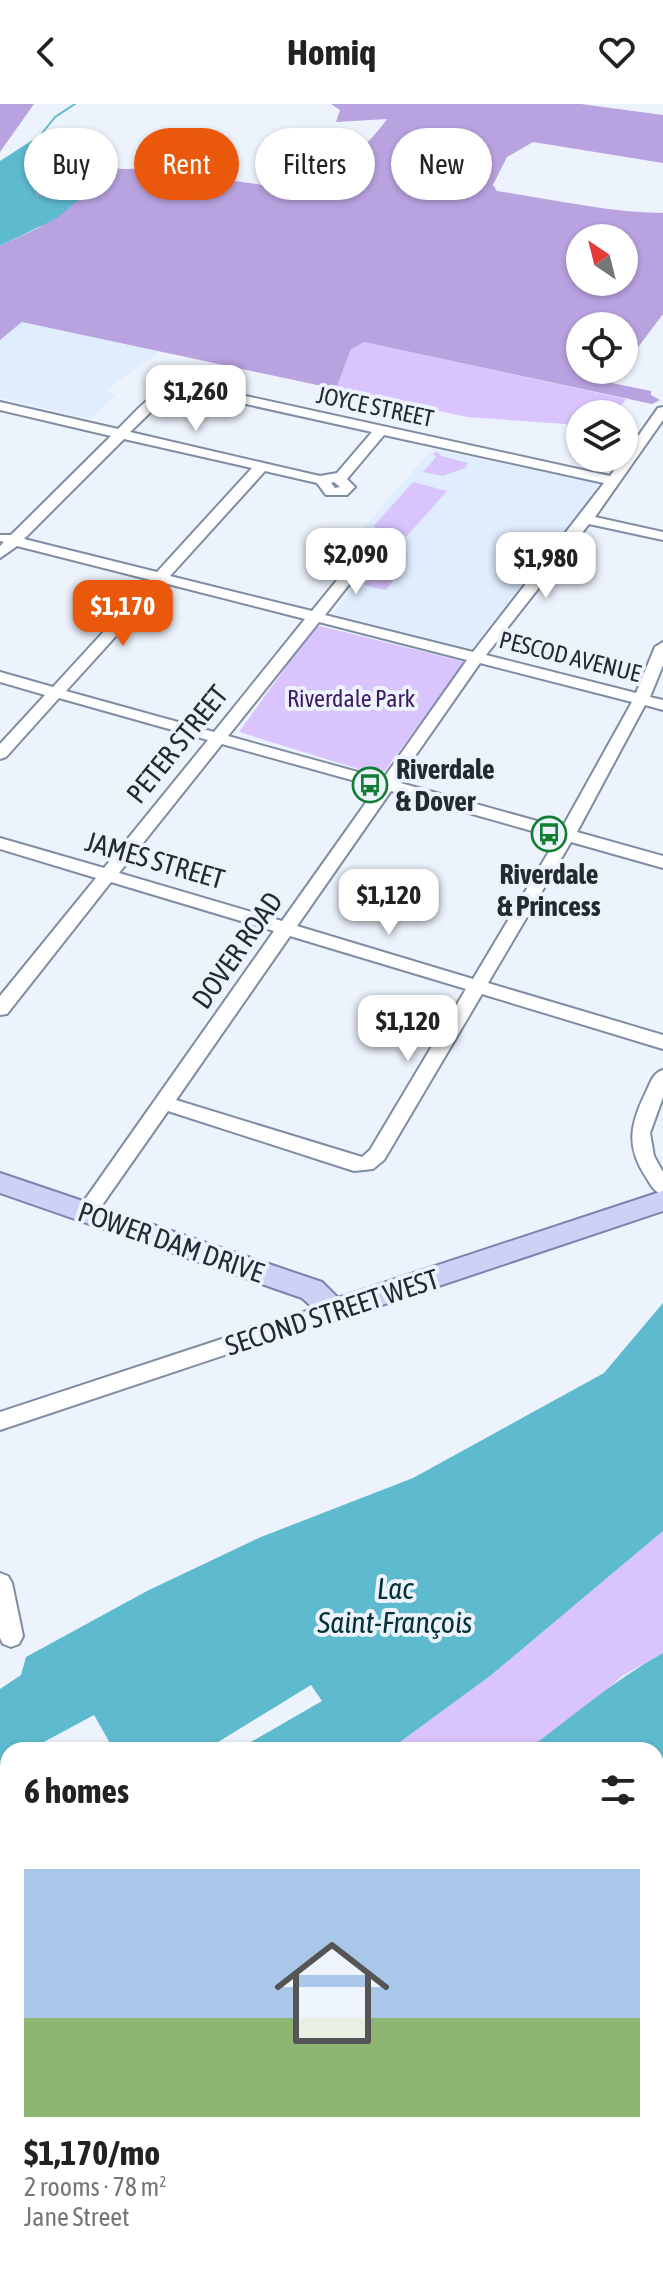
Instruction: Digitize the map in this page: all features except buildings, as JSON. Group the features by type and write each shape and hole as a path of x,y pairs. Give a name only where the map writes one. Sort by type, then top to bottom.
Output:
{"main road":[{"name":"POWER DAM DRIVE","path":"0,1183 312,1290 334,1310"},
{"name":"SECOND STREET WEST","path":"334,1310 663,1201"}],"street":[{"name":"JOYCE STREET","path":"0,554 7,538 123,435 164,394 182,388 613,481"},
{"path":"0,406 322,481 331,492 347,490 346,484 338,478 380,431"},
{"name":"DOVER ROAD","path":"86,1213 389,786 476,658 586,519 663,411"},
{"path":"0,754 260,468"},
{"path":"586,519 663,536"},
{"name":"PESCOD AVENUE","path":"7,538 663,705"},
{"name":"PETER STREET","path":"0,1009 368,551"},
{"path":"164,1103 361,1165 377,1155 567,835 641,699 663,647"},
{"path":"0,677 663,862"},
{"name":"JAMES STREET","path":"0,843 663,1042"},
{"path":"663,1077 638,1137 644,1161 663,1187"},
{"name":"SECOND STREET WEST","path":"0,1421 334,1310"},
{"path":"0,1583 11,1636"}],"shaded area":[{"path":"0,104 34,104 0,152"},
{"path":"331,104 581,104 663,115 663,163 533,142 507,157 493,185 497,191 580,205 663,213 663,314 638,347 638,312 566,312 566,384 617,384 651,391 651,395 660,400 652,404 364,342 351,349 336,389 22,322 0,340 0,246 40,227 68,200 118,200 118,168 134,169 134,200 239,200 239,182 255,184 255,200 375,200 375,134 387,119 336,122 340,110"},
{"path":"22,322 160,352 106,392 116,395 91,419 0,398 0,340"},
{"path":"432,449 601,484 471,650 333,614 384,552 350,543"}],"green space":[{"path":"364,342 626,399 566,400 566,424 467,417 336,389 351,348"},
{"path":"438,452 441,456 468,463 465,468 443,476 423,472 436,457 433,453"},
{"path":"413,482 447,491 407,536 373,527"},
{"path":"383,562 404,567 386,590 364,585"},
{"name":"Riverdale Park","path":"316,625 465,662 381,776 239,732"},
{"path":"663,1531 663,1653 622,1676 592,1703 538,1742 400,1742 490,1676"}],"water":[{"path":"24,146 24,200 78,200 57,218 0,246 0,161"},
{"name":"Lac Saint-François","path":"663,1303 663,1531 490,1676 400,1742 251,1742 322,1701 311,1685 218,1742 109,1742 94,1715 44,1742 0,1742 0,1689 21,1675 26,1657 147,1591 261,1537 413,1478 604,1373"},
{"path":"663,1653 663,1742 538,1742 610,1687"}],"waterway":[{"path":"46,128 55,117 75,104"}],"place":[{"name":"Riverdale & Dover","path":"370,785"},
{"name":"Riverdale & Princess","path":"549,834"}]}
